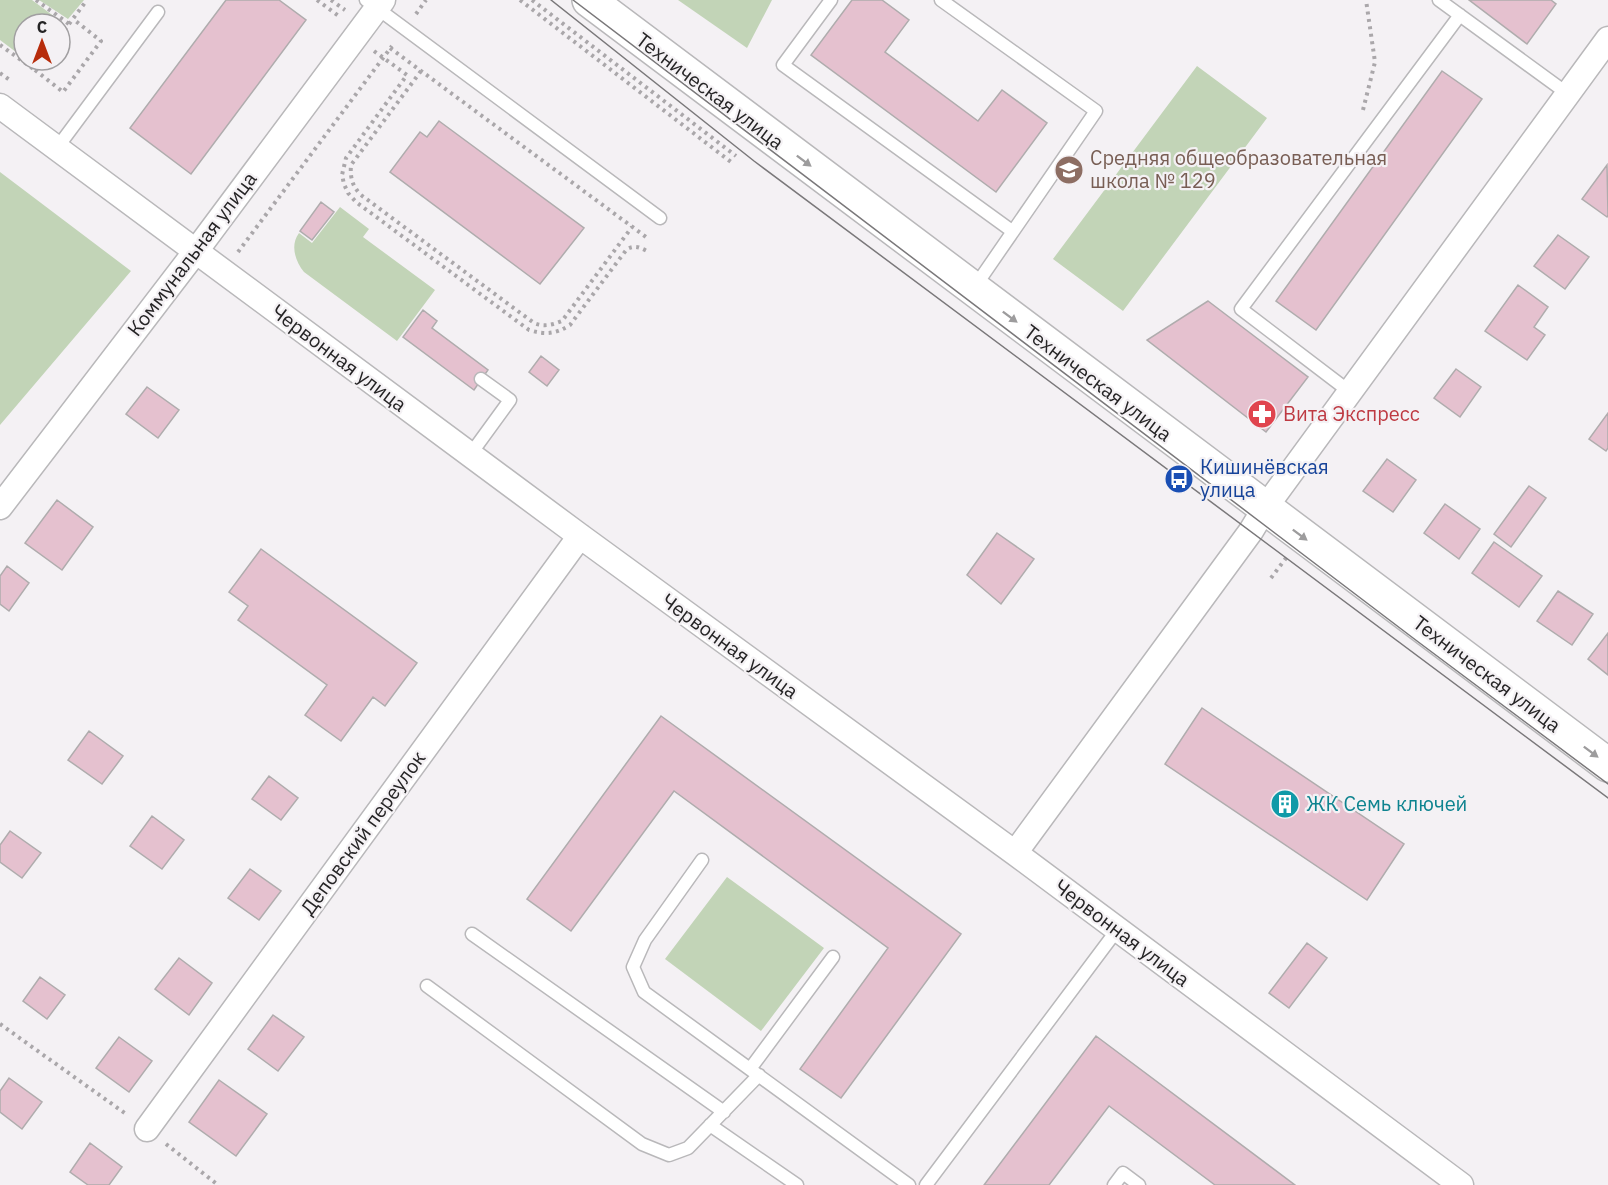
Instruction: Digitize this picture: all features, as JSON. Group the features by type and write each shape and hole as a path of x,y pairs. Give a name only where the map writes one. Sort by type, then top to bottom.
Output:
{"street":[{"name":"Техническая улица","path":"589,0 1608,765"},
{"name":"Коммунальная улица","path":"0,507 196,251 375,3"},
{"path":"1014,852 1251,531 1265,508 1608,39"},
{"name":"Червонная улица","path":"0,106 580,536 1014,852 1461,1185"},
{"name":"Деповский переулок","path":"147,1130 580,536"}],"lane":[{"path":"831,0 783,65 1012,231"},
{"path":"941,0 1096,111 973,289"},
{"path":"1439,0 1568,94"},
{"path":"375,3 404,29 660,219"},
{"path":"57,148 158,12"},
{"path":"1350,392 1241,309 1460,15"},
{"path":"470,455 510,400 481,379"},
{"path":"702,860 645,940 633,968 644,992 909,1185"},
{"path":"926,1185 1117,930"},
{"path":"472,934 723,1112"},
{"path":"427,986 642,1144 669,1155 688,1148 723,1112 754,1072 833,957"},
{"path":"710,1125 797,1185"},
{"path":"1114,1185 1123,1173 1138,1185"}],"path":[{"path":"36,0 52,12"},
{"path":"38,72 63,92 101,41 73,19 87,0"},
{"path":"317,0 344,20"},
{"path":"331,0 349,13"},
{"path":"235,256 426,0"},
{"path":"520,0 731,162"},
{"path":"532,0 736,156"},
{"path":"1361,118 1375,62 1366,0"},
{"path":"390,48 646,237"},
{"path":"374,51 407,75 346,158 342,176 348,193 356,202 529,330 545,334 562,330 570,325 627,249 634,246 647,251"},
{"path":"421,71 351,165 352,183 361,195 534,323 541,326 562,321 632,227"},
{"path":"0,1024 147,1130 218,1185"}],"green space":[{"path":"0,0 32,0 48,12 12,12 12,49 0,40"},
{"path":"39,0 84,0 72,14 72,12 57,12"},
{"path":"678,0 772,0 747,48"},
{"path":"1197,66 1267,118 1123,311 1053,259"},
{"path":"0,172 131,271 0,425"},
{"path":"340,207 369,229 363,237 435,290 397,341 304,272 298,263 294,248 299,233 312,243"},
{"path":"727,877 824,948 761,1031 665,959"}],"building":[{"path":"226,0 279,0 306,20 191,174 130,128"},
{"path":"852,0 882,0 909,20 885,52 978,121 1002,90 1047,123 996,192 811,55"},
{"path":"1469,0 1551,0 1556,4 1527,44"},
{"path":"1442,71 1482,99 1316,330 1276,301"},
{"path":"439,121 584,228 540,284 390,172 420,132 427,137"},
{"path":"1607,165 1608,215 1607,217 1582,199"},
{"path":"321,202 334,212 312,240 300,231"},
{"path":"1558,235 1589,257 1565,289 1534,266"},
{"path":"1518,285 1548,307 1534,327 1545,335 1527,360 1485,331"},
{"path":"1208,301 1308,377 1266,432 1147,340"},
{"path":"423,310 437,321 432,328 488,370 474,390 403,337"},
{"path":"541,356 559,370 547,386 529,372"},
{"path":"1456,369 1481,387 1460,417 1434,398"},
{"path":"147,387 179,410 158,438 126,414"},
{"path":"1608,413 1608,448 1606,451 1589,439"},
{"path":"1387,459 1416,480 1393,512 1363,491"},
{"path":"1529,486 1546,498 1511,547 1494,534"},
{"path":"57,500 93,527 62,570 25,543"},
{"path":"1445,504 1480,529 1459,559 1424,533"},
{"path":"997,533 1034,559 1001,604 967,575"},
{"path":"1494,542 1542,576 1519,607 1472,573"},
{"path":"261,549 417,663 385,706 373,697 341,741 305,715 327,685 238,620 248,606 229,592"},
{"path":"7,566 29,583 9,611 0,604 0,576"},
{"path":"1558,591 1593,614 1572,645 1537,621"},
{"path":"1608,633 1608,675 1588,659"},
{"name":"ЖК Семь ключей","path":"1202,708 1404,844 1367,900 1165,764"},
{"path":"661,716 961,934 841,1098 800,1069 888,948 674,791 571,931 527,899"},
{"path":"89,731 123,756 102,784 68,760"},
{"path":"269,776 298,798 281,820 252,799"},
{"path":"152,816 184,840 162,869 130,846"},
{"path":"10,831 41,853 22,878 0,862 0,845"},
{"path":"250,869 281,891 259,920 228,898"},
{"path":"1307,943 1327,958 1289,1008 1269,993"},
{"path":"179,958 212,983 189,1015 155,989"},
{"path":"40,977 65,995 47,1019 23,1001"},
{"path":"273,1015 304,1037 278,1071 248,1049"},
{"path":"1096,1036 1295,1185 1215,1185 1109,1106 1049,1185 984,1185"},
{"path":"119,1037 152,1061 129,1092 96,1068"},
{"path":"9,1078 42,1102 22,1129 0,1112 0,1091"},
{"path":"219,1080 267,1114 236,1156 189,1122"},
{"path":"90,1143 122,1167 109,1185 88,1185 70,1172"}],"tram line":[{"path":"551,0 754,161 1608,798"},
{"path":"573,0 1608,784"}],"place":[{"name":"Средняя общеобразовательная школа № 129","path":"1069,170"},
{"name":"Вита Экспресс","path":"1262,414"},
{"name":"Кишинёвская улица","path":"1179,479"},
{"name":"ЖК Семь ключей","path":"1285,804"}]}
